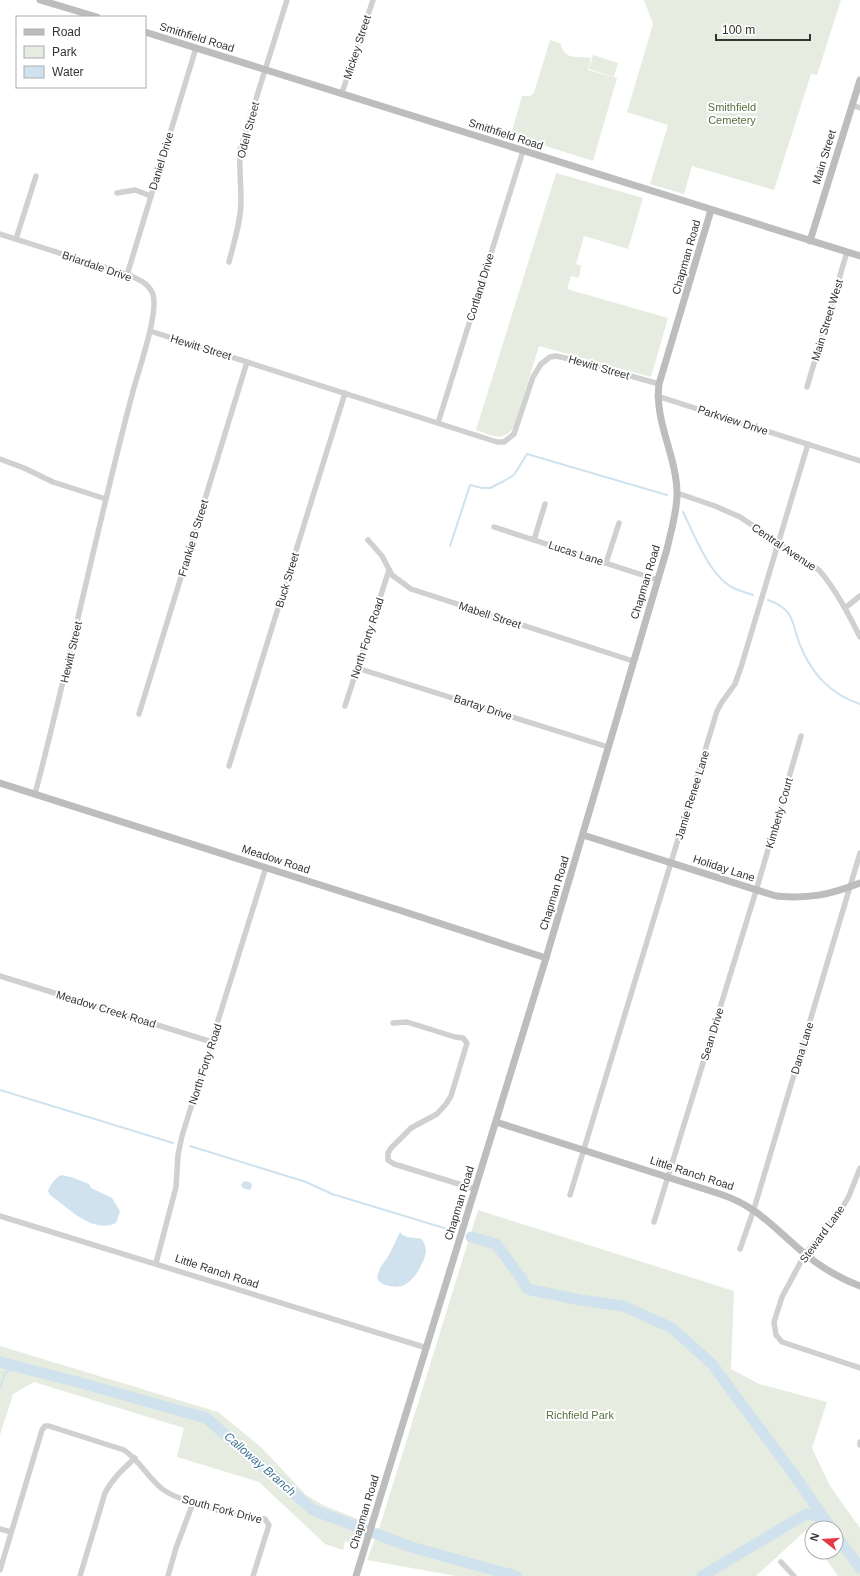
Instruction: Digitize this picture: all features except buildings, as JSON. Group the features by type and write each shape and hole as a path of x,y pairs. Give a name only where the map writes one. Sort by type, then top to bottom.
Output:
{"street":[{"name":"Odell Street","path":"229,262 237,232 241,206 239,164 240,150 287,0"},
{"name":"Mickey Street","path":"342,93 373,0"},
{"path":"44,1 94,16"},
{"name":"Smithfield Road","path":"146,32 342,93 523,152 860,256"},
{"name":"Daniel Drive","path":"127,274 196,48"},
{"name":"Main Street","path":"810,241 860,80"},
{"path":"852,105 860,108"},
{"name":"Cortland Drive","path":"438,423 523,152"},
{"path":"16,239 36,176"},
{"path":"117,192 135,190 151,196"},
{"name":"Chapman Road","path":"356,1576 546,958 658,580 673,524 677,493 671,457 658,407 659,384 711,210"},
{"name":"Briardale Drive","path":"0,234 127,274 144,282 153,295 153,318 150,331"},
{"name":"Main Street West","path":"807,387 847,252"},
{"name":"Hewitt Street","path":"36,794 63,687 127,411 150,331 497,442 504,442 510,439 514,434 537,369 550,357 556,356 574,360 659,384"},
{"name":"Frankie B Street","path":"139,714 247,362"},
{"name":"Buck Street","path":"229,766 345,393"},
{"name":"Parkview Drive","path":"658,396 860,461"},
{"name":"Jamie Renee Lane","path":"570,1194 718,712 722,702 735,684 741,667 808,444"},
{"path":"0,459 17,465 53,482 106,499"},
{"name":"Central Avenue","path":"677,493 715,506 740,517 819,570 829,582 845,608 860,637"},
{"path":"534,540 545,504"},
{"path":"606,563 619,523"},
{"name":"Lucas Lane","path":"494,527 658,580"},
{"name":"Mabell Street","path":"368,540 382,556 392,575 411,589 633,661"},
{"name":"North Forty Road","path":"345,706 389,570"},
{"path":"845,608 860,596"},
{"name":"Bartay Drive","path":"357,668 608,747"},
{"name":"Kimberly Court","path":"756,891 801,736"},
{"name":"Meadow Road","path":"0,783 546,958"},
{"name":"Holiday Lane","path":"583,835 671,862 756,891 776,896 799,898 832,893 860,883"},
{"name":"Dana Lane","path":"740,1248 754,1209 860,853"},
{"name":"North Forty Road","path":"156,1263 176,1187 178,1155 182,1136 266,868"},
{"name":"Sean Drive","path":"654,1222 756,891"},
{"name":"Meadow Creek Road","path":"0,976 212,1042"},
{"path":"393,1022 407,1022 455,1037 463,1038 467,1043 451,1096 446,1104 437,1114 411,1128 391,1148 388,1153 388,1160 394,1164 475,1189"},
{"name":"Little Ranch Road","path":"496,1122 730,1197 754,1209 815,1262 849,1282 860,1286"},
{"name":"Steward Lane","path":"860,1168 849,1196 841,1210 805,1254 782,1297 774,1322 776,1335 782,1342 860,1368"},
{"name":"Little Ranch Road","path":"0,1216 427,1348"},
{"name":"South Fork Drive","path":"11,1532 42,1430 45,1426 124,1450 135,1458 161,1489 175,1496 193,1503 252,1519 265,1519 269,1525 253,1576"},
{"path":"80,1576 105,1493 109,1485 120,1472 135,1458"},
{"path":"168,1576 176,1548 193,1503"},
{"path":"0,1529 11,1532 0,1570"},
{"path":"781,1562 794,1576"}],"green space":[{"name":"Smithfield Cemetery","path":"644,0 841,0 817,75 811,74 774,190 692,166 684,194 650,184 668,125 627,112 653,24"},
{"path":"550,40 560,43 562,49 568,55 591,58 588,70 617,78 593,161 511,135 522,96 530,96 534,93"},
{"path":"593,55 618,63 614,77 589,69"},
{"path":"556,173 643,198 628,249 584,236 576,264 581,266 579,278 571,276 567,289 668,318 651,377 539,346 514,427 505,435 496,436 476,430"},
{"name":"Richfield Park","path":"478,1210 734,1291 731,1369 759,1384 827,1402 812,1448 830,1486 860,1528 860,1576 838,1576 827,1560 844,1560 844,1520 804,1520 804,1532 756,1576 456,1576 367,1560 380,1526"},
{"path":"0,1346 218,1412 262,1448 306,1495 323,1505 365,1522 357,1545 345,1541 343,1550 325,1544 259,1482 177,1457 184,1428 34,1382 13,1394 0,1435"}],"water":[{"path":"61,1175 89,1184 91,1188 112,1198 120,1211 116,1223 98,1225 90,1222 81,1218 50,1195 48,1191 50,1186"},
{"path":"244,1181 252,1184 251,1189 249,1190 243,1188 241,1185"},
{"path":"400,1232 407,1237 422,1239 426,1251 424,1260 412,1280 404,1285 392,1287 381,1283 377,1277 380,1268 389,1255"}],"waterway":[{"path":"450,546 470,485 490,488 504,481 514,475 527,454 667,495"},
{"path":"683,512 713,570 720,578 733,588 753,595"},
{"path":"768,600 777,604 788,612 800,645 810,665 823,682 840,695 860,704"},
{"path":"0,1090 173,1143"},
{"path":"190,1146 306,1182 332,1194 454,1231"},
{"path":"471,1237 496,1244 522,1279 527,1289 580,1300 623,1306 672,1328 712,1364 825,1520"},
{"name":"Calloway Branch","path":"0,1362 206,1418 313,1510 411,1547 516,1576"},
{"path":"0,1388 5,1373 15,1366"},
{"name":"Calloway Branch","path":"702,1576 806,1514 823,1517"},
{"name":"Calloway Branch","path":"844,1546 860,1568"}]}
